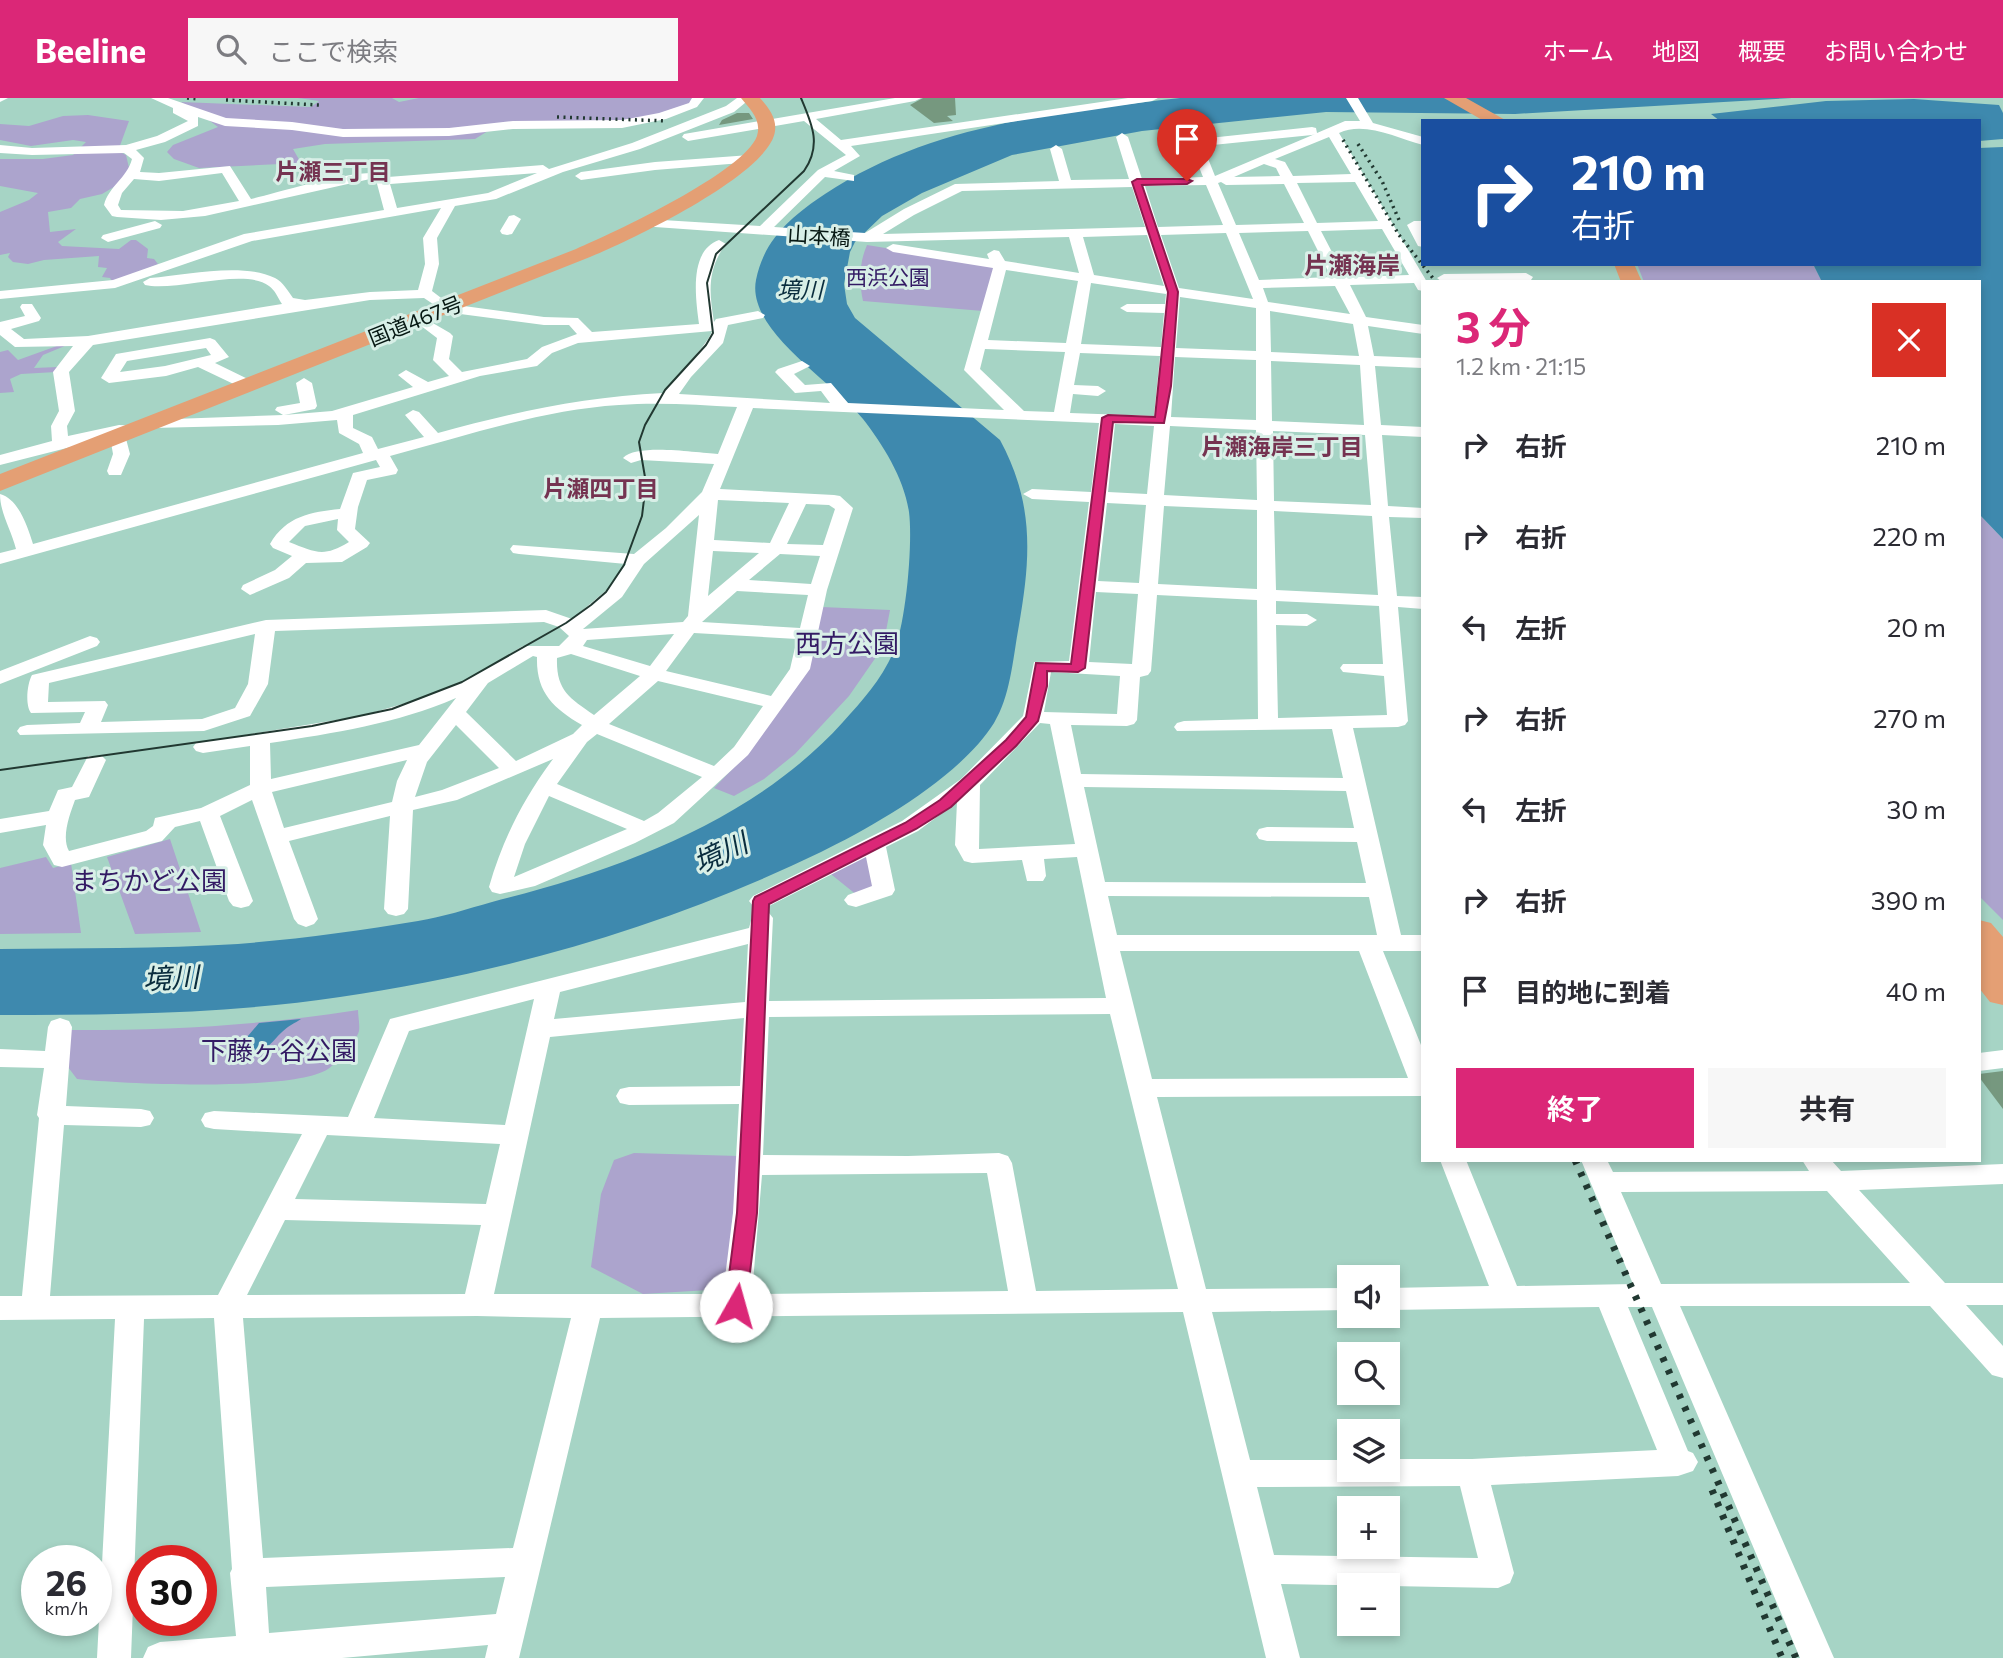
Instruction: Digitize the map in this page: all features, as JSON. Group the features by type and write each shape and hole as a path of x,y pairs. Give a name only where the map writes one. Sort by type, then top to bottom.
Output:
{"highway":[{"path":"747,98 761,111 767,123"},
{"path":"1439,98 1488,119"},
{"path":"1453,98 1488,119"},
{"name":"国道467号","path":"0,483 596,248 646,223 750,159 765,139 767,123"},
{"path":"1981,932 2003,959"},
{"path":"1981,966 2003,993"}],"street":[{"path":"0,149 22,153 97,148 127,149 161,139 194,123 194,119 185,113 160,102 163,98 225,122 292,126 343,133 457,131 513,125 622,124 662,116 693,105 698,98"},
{"path":"125,282 249,237 501,193 553,171 636,146 730,109 747,98"},
{"path":"636,146 915,98"},
{"path":"806,116 838,144 842,144 1152,98"},
{"path":"1352,98 1365,120"},
{"path":"1213,181 1349,124 1365,120 1421,140"},
{"path":"1189,128 1263,306 1264,504 1268,535 1265,596 1268,723"},
{"path":"940,136 955,131 952,129"},
{"path":"1196,143 1332,131"},
{"path":"1254,284 1420,283 1332,131"},
{"path":"736,1306 747,1213 761,898 910,826 969,785 1032,718 1040,686 1041,666 1141,671 1160,421 1173,292 1122,137"},
{"path":"770,231 822,173 854,156 842,144"},
{"path":"127,149 138,158 133,175 119,186 111,197 110,205 117,213 171,215 247,203 358,177 381,176 391,212"},
{"path":"1056,149 1077,184"},
{"path":"1293,160 1317,151"},
{"path":"581,176 668,164 750,159"},
{"path":"1184,727 1398,720 1367,360 1360,320 1281,165 1263,160"},
{"path":"133,175 159,177 226,169 247,203"},
{"path":"383,181 542,169 553,171"},
{"path":"822,173 849,178"},
{"path":"867,237 909,212 960,187 1360,178"},
{"path":"424,294 432,264 430,238 450,204"},
{"path":"171,215 225,227 249,237"},
{"path":"108,238 185,219"},
{"path":"886,221 862,243 1421,330"},
{"name":"山本橋","path":"646,223 867,237"},
{"path":"867,237 1387,225"},
{"path":"1421,225 1414,225 1421,240"},
{"path":"1061,416 1087,279 1075,234"},
{"path":"987,236 1000,266 972,370 1018,414"},
{"path":"668,398 685,374 718,340 702,276 711,252 719,244"},
{"path":"1400,246 1421,244"},
{"path":"993,251 1013,250"},
{"path":"1445,280 1525,274"},
{"path":"0,295 211,276 264,279 273,282 288,302 308,305"},
{"path":"0,327 20,344 88,341 370,296 424,294 430,295 445,308 544,321 573,321 587,336"},
{"path":"0,327 34,318 27,307"},
{"path":"1127,308 1172,309"},
{"path":"9,458 103,431 345,413 427,390 459,377 532,363 547,350 587,336 714,326 722,321 758,314"},
{"path":"419,319 445,336 446,344 441,360 459,377"},
{"path":"198,323 221,357 166,371 109,378 121,357 210,343"},
{"path":"61,443 59,426 68,411 59,370 88,341"},
{"path":"980,344 1421,363"},
{"path":"200,362 248,386"},
{"path":"802,366 783,372 801,390 825,386 849,409"},
{"path":"406,375 427,390"},
{"path":"278,420 280,410 309,406 304,383"},
{"path":"1067,389 1098,391"},
{"path":"0,559 435,439 557,408 627,399 668,398 849,409 1421,432"},
{"path":"693,622 706,545 710,495 747,402"},
{"path":"250,589 282,574 301,557 336,558 361,543 346,530 348,513 359,486 359,477 390,470 366,440 345,430 345,413"},
{"path":"413,415 435,439"},
{"path":"1078,668 1108,418"},
{"path":"115,471 121,460 123,447 136,429"},
{"path":"9,458 38,468"},
{"path":"631,458 723,459"},
{"path":"1032,494 1421,513"},
{"path":"203,747 396,714 481,680 530,650 547,654 574,637 615,593 638,560 666,538 710,495 834,500 843,505 806,634 800,669 741,751 666,818 527,881 500,887 520,825 542,786 588,732 654,674 693,622 776,548 800,499"},
{"path":"0,499 17,520 26,551"},
{"path":"301,557 301,553 279,544 294,526 310,518 348,513"},
{"path":"706,545 830,551"},
{"path":"519,549 638,560"},
{"path":"733,585 818,590"},
{"path":"1089,586 1421,603"},
{"path":"88,728 98,705 38,709 39,680 266,626 546,616 574,637 654,674 776,703"},
{"path":"1266,619 1307,620"},
{"path":"574,637 693,622 806,634"},
{"path":"27,731 204,725 243,712 258,684 266,626"},
{"path":"0,678 90,642"},
{"path":"547,654 547,676 552,690 572,709 588,732 717,775"},
{"path":"1350,668 1393,671"},
{"path":"1032,718 1127,720 1130,670"},
{"path":"396,909 402,806 408,781 424,750 481,680"},
{"path":"455,712 513,770"},
{"path":"1059,718 1120,1006 1283,1658"},
{"path":"1340,721 1357,785 1379,890 1380,943 1421,1078"},
{"path":"277,837 449,795 513,770 588,732"},
{"path":"260,739 260,788 306,919"},
{"path":"95,760 81,792 66,795 58,816 54,845 62,860 154,836 164,828 163,823 208,813 260,788 424,750"},
{"path":"1073,780 1357,785"},
{"path":"969,785 966,845 972,856 1088,849"},
{"path":"542,786 645,829"},
{"path":"208,813 241,901"},
{"path":"0,826 58,816"},
{"path":"1267,834 1367,835"},
{"path":"856,900 884,890 874,844"},
{"path":"1032,853 1035,876"},
{"path":"1097,889 1379,890"},
{"path":"357,1128 399,1025 760,933"},
{"path":"1108,943 1421,943"},
{"path":"477,1305 549,987"},
{"path":"540,1029 755,1009 1120,1006"},
{"path":"35,1308 50,1115 60,1027"},
{"path":"0,1058 55,1060"},
{"path":"1981,1062 2003,1059"},
{"path":"1142,1088 1421,1085"},
{"path":"629,1096 751,1095"},
{"path":"50,1115 141,1118"},
{"path":"214,1120 516,1135"},
{"path":"254,1650 227,1307 319,1126"},
{"path":"1454,1162 1508,1298"},
{"path":"1817,1162 2003,1366"},
{"path":"749,1165 908,1166 999,1163 1024,1303"},
{"path":"1817,1658 1656,1295 1637,1264 1599,1171 1834,1181 1968,1168 2003,1174"},
{"path":"277,1209 498,1215"},
{"path":"1400,1299 2003,1294"},
{"path":"1238,1474 1472,1472 1680,1463 1609,1297"},
{"path":"0,1308 477,1305 588,1307 1337,1299"},
{"path":"114,1658 130,1307"},
{"path":"160,1658 254,1650 505,1643 588,1307"},
{"path":"1262,1569 1498,1573 1472,1472"},
{"path":"246,1573 525,1562"}],"green space":[{"path":"298,98 392,98 399,102 419,98 693,98 689,104 641,120 491,129 475,139 325,144 293,149 301,163 199,168 174,159 167,152 173,145 218,127 181,102 311,107 319,101"},
{"path":"88,115 129,121 118,151 126,155 130,172 124,181 102,194 80,199 71,208 48,212 50,232 76,229 58,242 62,246 119,249 131,240 136,240 148,249 147,258 154,259 158,264 113,283 110,278 102,277 107,268 98,267 99,256 44,260 28,264 13,262 8,257 10,253 0,255 0,212 29,200 38,193 0,186 0,159 43,159 73,155 86,142 73,140 31,146 0,140 0,124 29,126 63,116"},
{"name":"西浜公園","path":"867,245 997,266 983,311 863,301 860,273"},
{"path":"1638,266 1814,266 1821,280 1643,280"},
{"path":"68,342 72,343 43,355 34,368 58,367 56,372 21,374 10,379 14,392 0,393 0,352 8,350 18,360"},
{"path":"1981,516 2003,539 2003,920 1981,898"},
{"name":"西方公園","path":"822,607 890,610 883,647 849,696 795,754 764,779 734,796 714,788 749,752"},
{"name":"まちかど公園","path":"170,839 201,932 135,934 107,857"},
{"path":"870,849 878,887 858,896 827,871"},
{"path":"46,857 53,868 71,863 81,933 0,934 0,868"},
{"name":"下藤ヶ谷公園","path":"358,1010 357,1036 336,1062 328,1069 309,1076 281,1081 207,1085 77,1079 49,1042 56,1030 207,1026"},
{"path":"634,1153 739,1156 725,1289 643,1294 591,1267 601,1194 614,1160"}],"water":[{"name":"境川","path":"1180,98 1792,98 1515,114 1326,112 1142,131 1012,155 922,193 882,216 855,242 850,252 844,284 847,304 855,318 1000,440 1019,486 1027,530 1027,553 1011,676 994,723 960,762 891,814 821,852 764,878 646,924 525,960 402,987 298,1003 170,1012 0,1015 0,949 149,948 238,944 373,928 455,913 587,874 681,837 726,814 808,757 871,690 893,653 905,604 909,563 909,512 898,474 871,429 850,405 795,355 765,318 757,299 756,280 766,252 781,230 813,202 865,170 908,151 996,125 1042,116"},
{"path":"1914,99 1999,105 2003,113 2003,139 1981,141 1981,119 1717,119 1711,114 1826,101"},
{"path":"2003,147 2003,539 1981,516 1981,280 1821,280 1814,266 1981,266 1981,148"},
{"path":"301,1019 262,1049 244,1047 242,1043 259,1023"}],"building":[{"path":"923,98 955,98 956,115 947,116 953,121 934,123 910,105"},
{"path":"737,113 749,113 753,119 719,125 722,120"},
{"path":"2003,1071 2003,1109 1981,1080 1981,1074"}],"tram line":[{"path":"0,770 312,726 392,709 462,682 566,623 591,605 606,592 624,565 642,516 646,483 639,442 645,425 665,390 706,345 713,333 707,283 716,254 804,171 813,152 813,134 801,98"}],"railway":[{"path":"187,98 198,99"},
{"path":"226,100 319,105"},
{"path":"557,117 667,121"},
{"path":"1343,140 1399,235 1421,263"},
{"path":"1358,144 1382,181 1399,220"},
{"path":"1423,266 1434,280"},
{"path":"1576,1162 1796,1658"},
{"path":"1712,1490 1782,1658"}],"district":[{"name":"片瀬三丁目","path":"333,171"},
{"name":"片瀬海岸","path":"1352,264"},
{"name":"片瀬海岸三丁目","path":"1282,446"},
{"name":"片瀬四丁目","path":"601,488"}],"route":[{"path":"736,1306 747,1213 761,901 910,826 945,804 969,785 1032,718 1040,686 1041,666 1078,668 1108,418 1160,421 1165,386 1173,292 1137,182 1187,181"}]}
